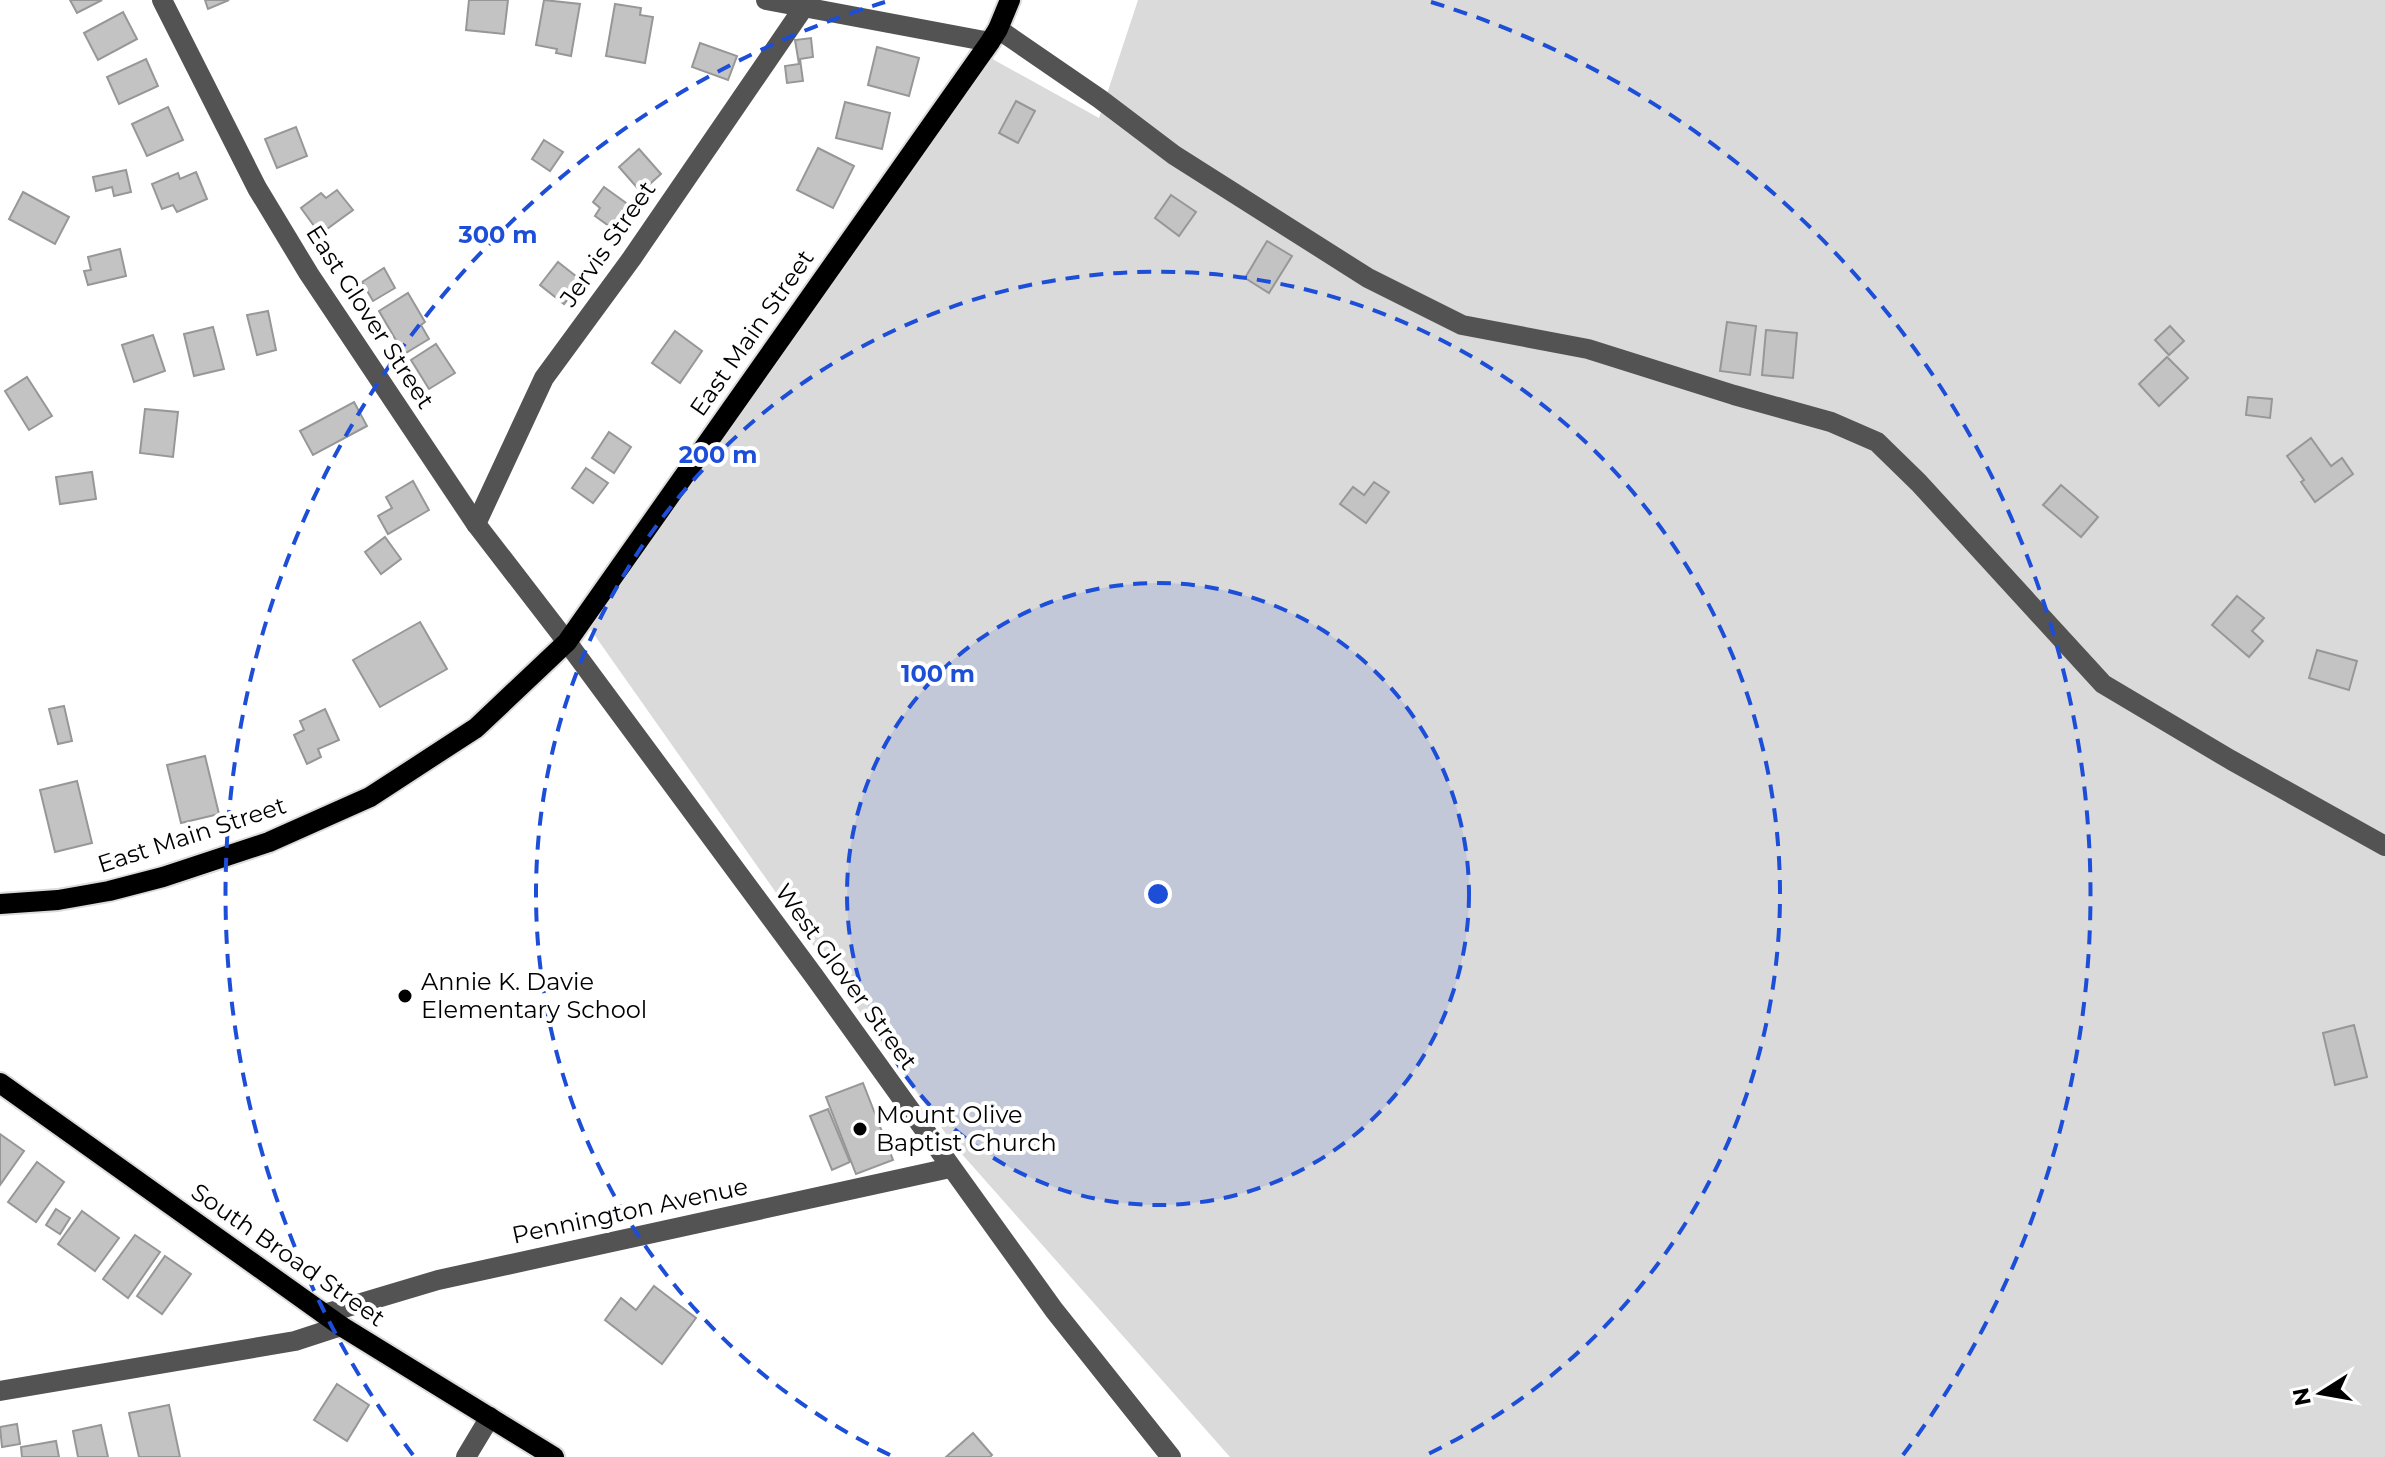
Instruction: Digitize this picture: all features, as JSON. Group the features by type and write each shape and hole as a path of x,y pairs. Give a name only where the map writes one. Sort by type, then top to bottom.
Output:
{"main road":[{"name":"East Main Street","path":"0,904 58,900 109,891 163,877 269,842 370,797 476,728 567,642 994,35 1010,0"},
{"name":"South Broad Street","path":"0,1083 332,1320 554,1457"}],"street":[{"name":"East Glover Street","path":"162,0 265,201 309,274 476,524 567,642"},
{"path":"766,0 994,35 1100,99 1174,155 1368,278 1462,325 1588,349 1831,422 1877,442 1919,483 2103,684 2385,846"},
{"name":"Jervis Street","path":"476,524 544,378 632,258 804,7"},
{"name":"West Glover Street","path":"567,642 814,976 1054,1310 1171,1457"},
{"name":"Pennington Avenue","path":"0,1391 295,1341 332,1320 448,1278 950,1168"},
{"path":"466,1457 490,1417"}],"shaded area":[{"path":"1138,0 2385,0 2385,1457 1230,1457 953,1144 586,623 987,56 1099,118"}],"building":[{"path":"70,0 102,0 77,13"},
{"path":"205,0 229,0 208,9"},
{"path":"469,0 508,0 504,34 466,30"},
{"path":"544,0 580,4 571,56 556,53 557,49 536,45"},
{"path":"615,4 641,8 640,15 653,17 645,63 606,56"},
{"path":"123,12 137,39 98,60 84,33"},
{"path":"811,38 813,57 800,59 803,81 787,83 785,66 799,64 795,40"},
{"path":"700,43 737,56 728,80 692,67"},
{"path":"877,47 919,58 909,96 868,85"},
{"path":"146,59 158,86 119,104 107,77"},
{"path":"1016,101 1035,111 1018,143 999,133"},
{"path":"845,102 890,113 882,149 836,138"},
{"path":"168,107 183,140 147,156 132,124"},
{"path":"296,127 307,156 277,168 265,139"},
{"path":"544,140 563,152 550,171 532,159"},
{"path":"818,148 854,166 833,208 797,190"},
{"path":"639,149 661,174 641,192 619,167"},
{"path":"126,170 131,192 114,196 112,187 96,191 93,177"},
{"path":"196,172 207,199 177,212 173,205 162,209 152,184 178,173 180,179"},
{"path":"604,187 633,208 616,231 595,216 600,208 593,202"},
{"path":"337,190 353,210 320,234 301,208 321,193 326,198"},
{"path":"23,192 69,217 55,244 9,219"},
{"path":"1171,195 1196,212 1179,236 1155,218"},
{"path":"1267,241 1292,256 1269,293 1245,278"},
{"path":"120,249 126,276 88,285 84,271 91,270 88,257"},
{"path":"558,262 582,281 564,304 540,285"},
{"path":"384,268 395,288 373,301 362,282"},
{"path":"408,293 425,322 421,325 429,339 404,354 379,311"},
{"path":"268,311 276,350 257,355 247,315"},
{"path":"1727,322 1756,326 1750,375 1720,371"},
{"path":"2170,326 2184,341 2169,355 2155,340"},
{"path":"213,327 224,369 194,376 184,334"},
{"path":"1766,330 1797,333 1793,378 1762,375"},
{"path":"675,331 702,351 680,383 652,363"},
{"path":"153,335 165,371 134,382 122,345"},
{"path":"436,344 455,373 429,389 411,360"},
{"path":"2167,357 2188,378 2159,406 2139,384"},
{"path":"27,377 52,416 29,430 5,391"},
{"path":"2248,397 2272,399 2270,418 2246,415"},
{"path":"354,402 367,426 313,455 300,431"},
{"path":"145,409 178,412 173,457 140,453"},
{"path":"609,432 631,447 614,473 592,458"},
{"path":"2311,438 2331,466 2342,458 2353,474 2315,502 2287,456"},
{"path":"586,468 608,483 593,503 572,488"},
{"path":"92,472 96,499 60,504 56,477"},
{"path":"413,481 429,510 388,534 378,516 392,508 386,497"},
{"path":"1374,482 1389,492 1366,523 1340,504 1353,487 1364,495"},
{"path":"2061,485 2098,517 2081,537 2043,505"},
{"path":"385,537 401,559 381,574 365,552"},
{"path":"2237,596 2264,618 2252,631 2263,641 2249,657 2212,625"},
{"path":"420,622 447,669 380,707 353,660"},
{"path":"2317,650 2357,661 2349,690 2309,678"},
{"path":"64,706 72,741 58,744 49,709"},
{"path":"325,709 339,740 318,749 321,757 307,764 294,735 304,730 300,721"},
{"path":"205,756 219,814 181,823 167,765"},
{"path":"77,781 92,843 55,852 40,790"},
{"path":"2354,1025 2367,1077 2335,1085 2323,1033"},
{"name":"Mount Olive Baptist Church","path":"863,1083 893,1160 856,1174 826,1097"},
{"path":"828,1109 850,1162 832,1170 810,1116"},
{"path":"0,1134 24,1151 0,1185"},
{"path":"37,1162 64,1182 36,1222 8,1202"},
{"path":"56,1209 70,1218 60,1234 46,1225"},
{"path":"82,1211 119,1238 95,1271 58,1244"},
{"path":"135,1235 160,1252 128,1298 103,1279"},
{"path":"165,1256 191,1274 162,1314 137,1296"},
{"path":"654,1286 696,1318 662,1364 605,1320 621,1298 636,1310"},
{"path":"337,1384 369,1405 347,1441 314,1420"},
{"path":"169,1405 180,1457 139,1457 129,1413"},
{"path":"17,1424 20,1444 2,1447 0,1427"},
{"path":"101,1425 108,1457 78,1457 73,1431"},
{"path":"973,1433 992,1455 990,1457 946,1457"},
{"path":"56,1441 59,1457 22,1457 21,1447"}],"place":[{"name":"Annie K. Davie Elementary School","path":"405,996"},
{"name":"Mount Olive Baptist Church","path":"860,1129"}]}
